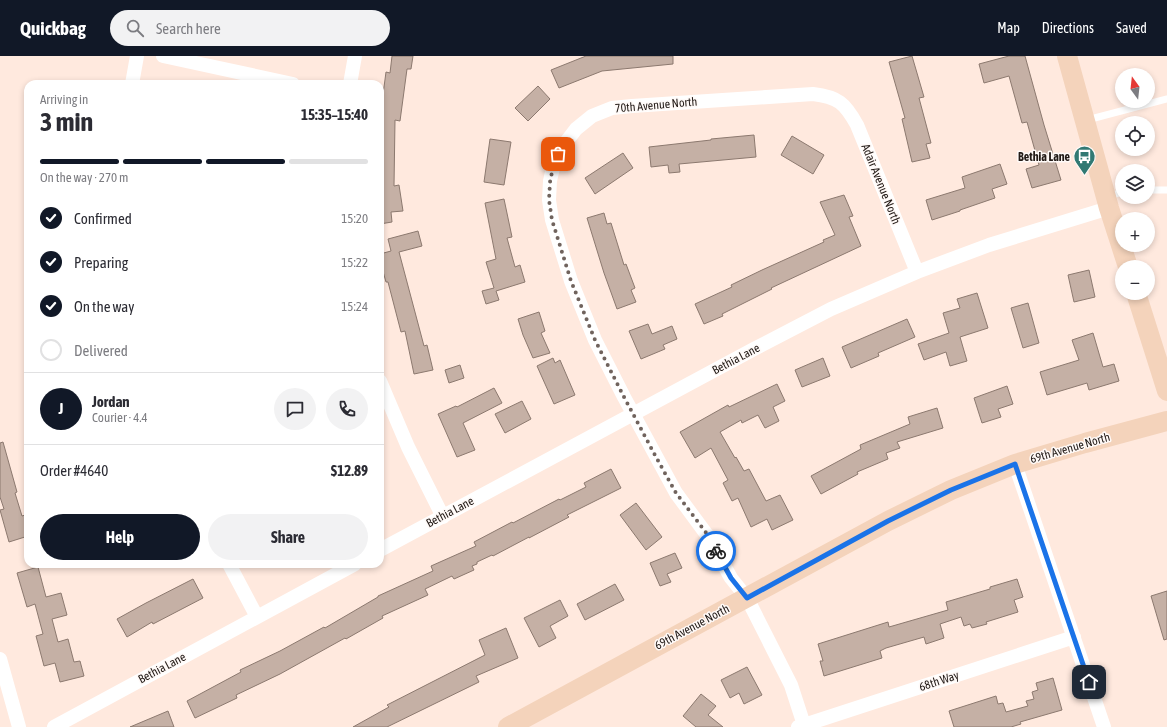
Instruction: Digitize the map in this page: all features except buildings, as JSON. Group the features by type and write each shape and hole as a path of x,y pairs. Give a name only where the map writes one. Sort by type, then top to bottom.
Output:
{"street":[{"path":"133,80 137,56"},
{"path":"163,56 274,80"},
{"path":"351,80 355,56"},
{"path":"1067,56 1085,121 1112,199 1126,260"},
{"name":"70th Avenue North","path":"801,726 791,685 747,598 731,578 707,534 676,493 595,340 571,281 552,220 549,200 550,182 554,162 563,146 576,129 592,116 612,108 813,94 825,95 839,100"},
{"name":"Adair Avenue North","path":"839,100 850,112 857,125 917,272"},
{"name":"Bethia Lane","path":"384,548 754,349 830,310 917,272 1112,199"},
{"path":"1138,300 1167,391"},
{"path":"384,391 408,446 442,516"},
{"name":"69th Avenue North","path":"508,727 888,521 951,490 1015,464 1167,420"},
{"path":"1015,464 1104,727"},
{"path":"231,568 257,617"},
{"name":"Bethia Lane","path":"54,727 348,568"},
{"name":"68th Way","path":"801,726 1074,637"},
{"path":"0,659 19,727"}],"lane":[{"path":"1085,121 1167,99"},
{"path":"1155,190 1167,190"}],"way so far":[{"path":"558,154 554,162 550,182 549,200 552,220 571,281 595,340 656,457 676,493 707,534 716,551"}],"place":[{"name":"Bethia Lane","path":"1085,176"}],"route":[{"path":"716,551 731,578 747,598 888,521 951,490 1015,464 1089,682"}]}
